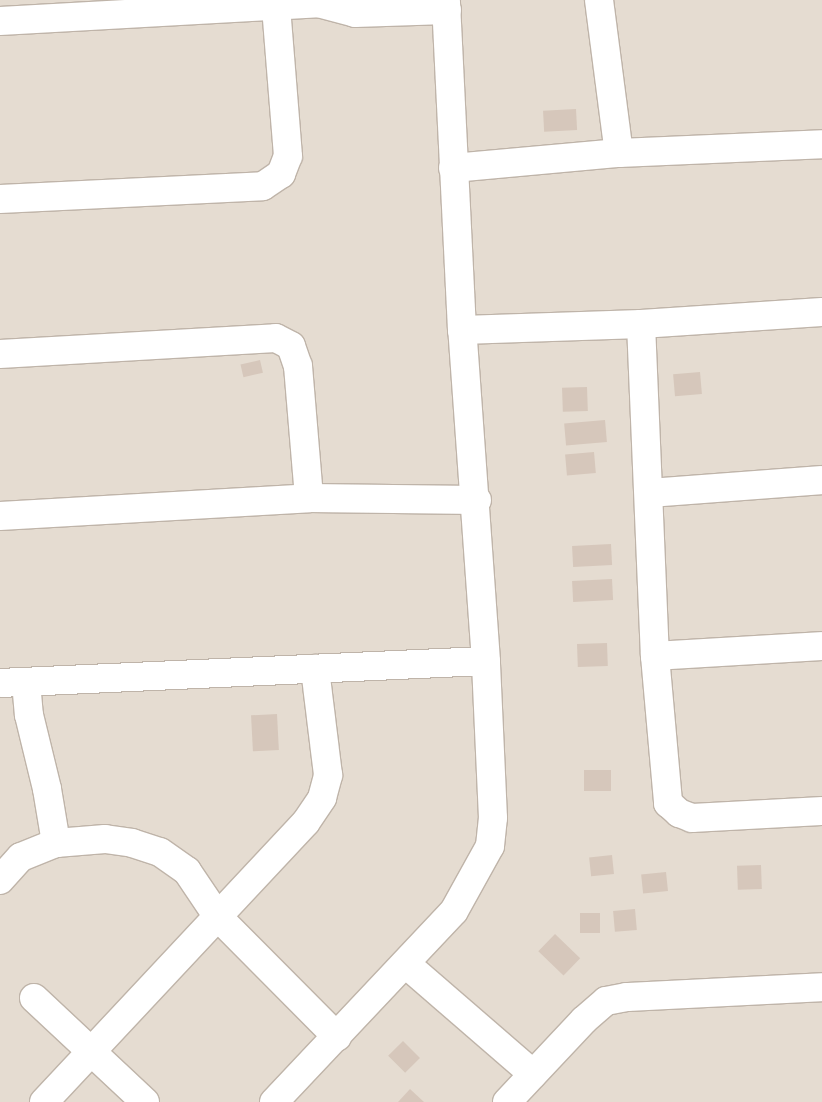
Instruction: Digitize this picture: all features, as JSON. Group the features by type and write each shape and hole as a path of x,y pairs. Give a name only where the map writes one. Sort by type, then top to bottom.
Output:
{"street":[{"path":"599,0 619,153"},
{"path":"0,21 276,8 318,4 355,12 446,5 462,330 476,500 486,661 493,818 490,846 454,911 274,1102"},
{"path":"0,199 263,186 280,174 288,156 276,8"},
{"path":"453,168 619,153 822,144"},
{"path":"462,330 641,324 822,312"},
{"path":"641,324 650,493 655,656 664,782 668,803 679,813 692,818 822,811"},
{"path":"0,354 276,338 291,346 298,366 310,498"},
{"path":"650,493 822,480"},
{"path":"0,516 310,498 476,500"},
{"path":"655,656 822,646"},
{"path":"56,843 47,788 29,715 13,682 486,661"},
{"path":"44,1102 306,822 322,798 328,775 315,669"},
{"path":"0,880 21,857 56,843 106,840 132,843 160,852 187,871 218,917 337,1037"},
{"path":"406,964 533,1074"},
{"path":"507,1102 584,1020 606,1001 627,997 822,987"},
{"path":"34,998 92,1050 145,1102"}],"shaded area":[{"path":"0,0 822,0 822,1102 0,1102"}],"building":[{"path":"576,109 577,130 544,132 543,111"},
{"path":"260,360 263,373 243,377 241,364"},
{"path":"700,372 702,394 675,396 673,374"},
{"path":"587,387 588,411 563,412 562,388"},
{"path":"605,420 607,442 566,445 564,424"},
{"path":"594,452 596,473 567,475 565,455"},
{"path":"611,544 612,565 573,567 572,546"},
{"path":"612,579 613,600 573,602 572,581"},
{"path":"607,643 608,666 578,667 577,644"},
{"path":"277,714 279,750 253,751 251,715"},
{"path":"584,770 611,770 611,791 584,791"},
{"path":"612,855 614,874 591,876 589,857"},
{"path":"761,865 762,889 738,890 737,866"},
{"path":"666,872 668,891 643,894 641,875"},
{"path":"635,909 637,930 615,932 613,911"},
{"path":"580,913 600,913 600,933 580,933"},
{"path":"555,934 580,958 564,976 538,951"},
{"path":"403,1041 420,1058 405,1073 388,1056"},
{"path":"410,1089 424,1102 398,1102"}]}
